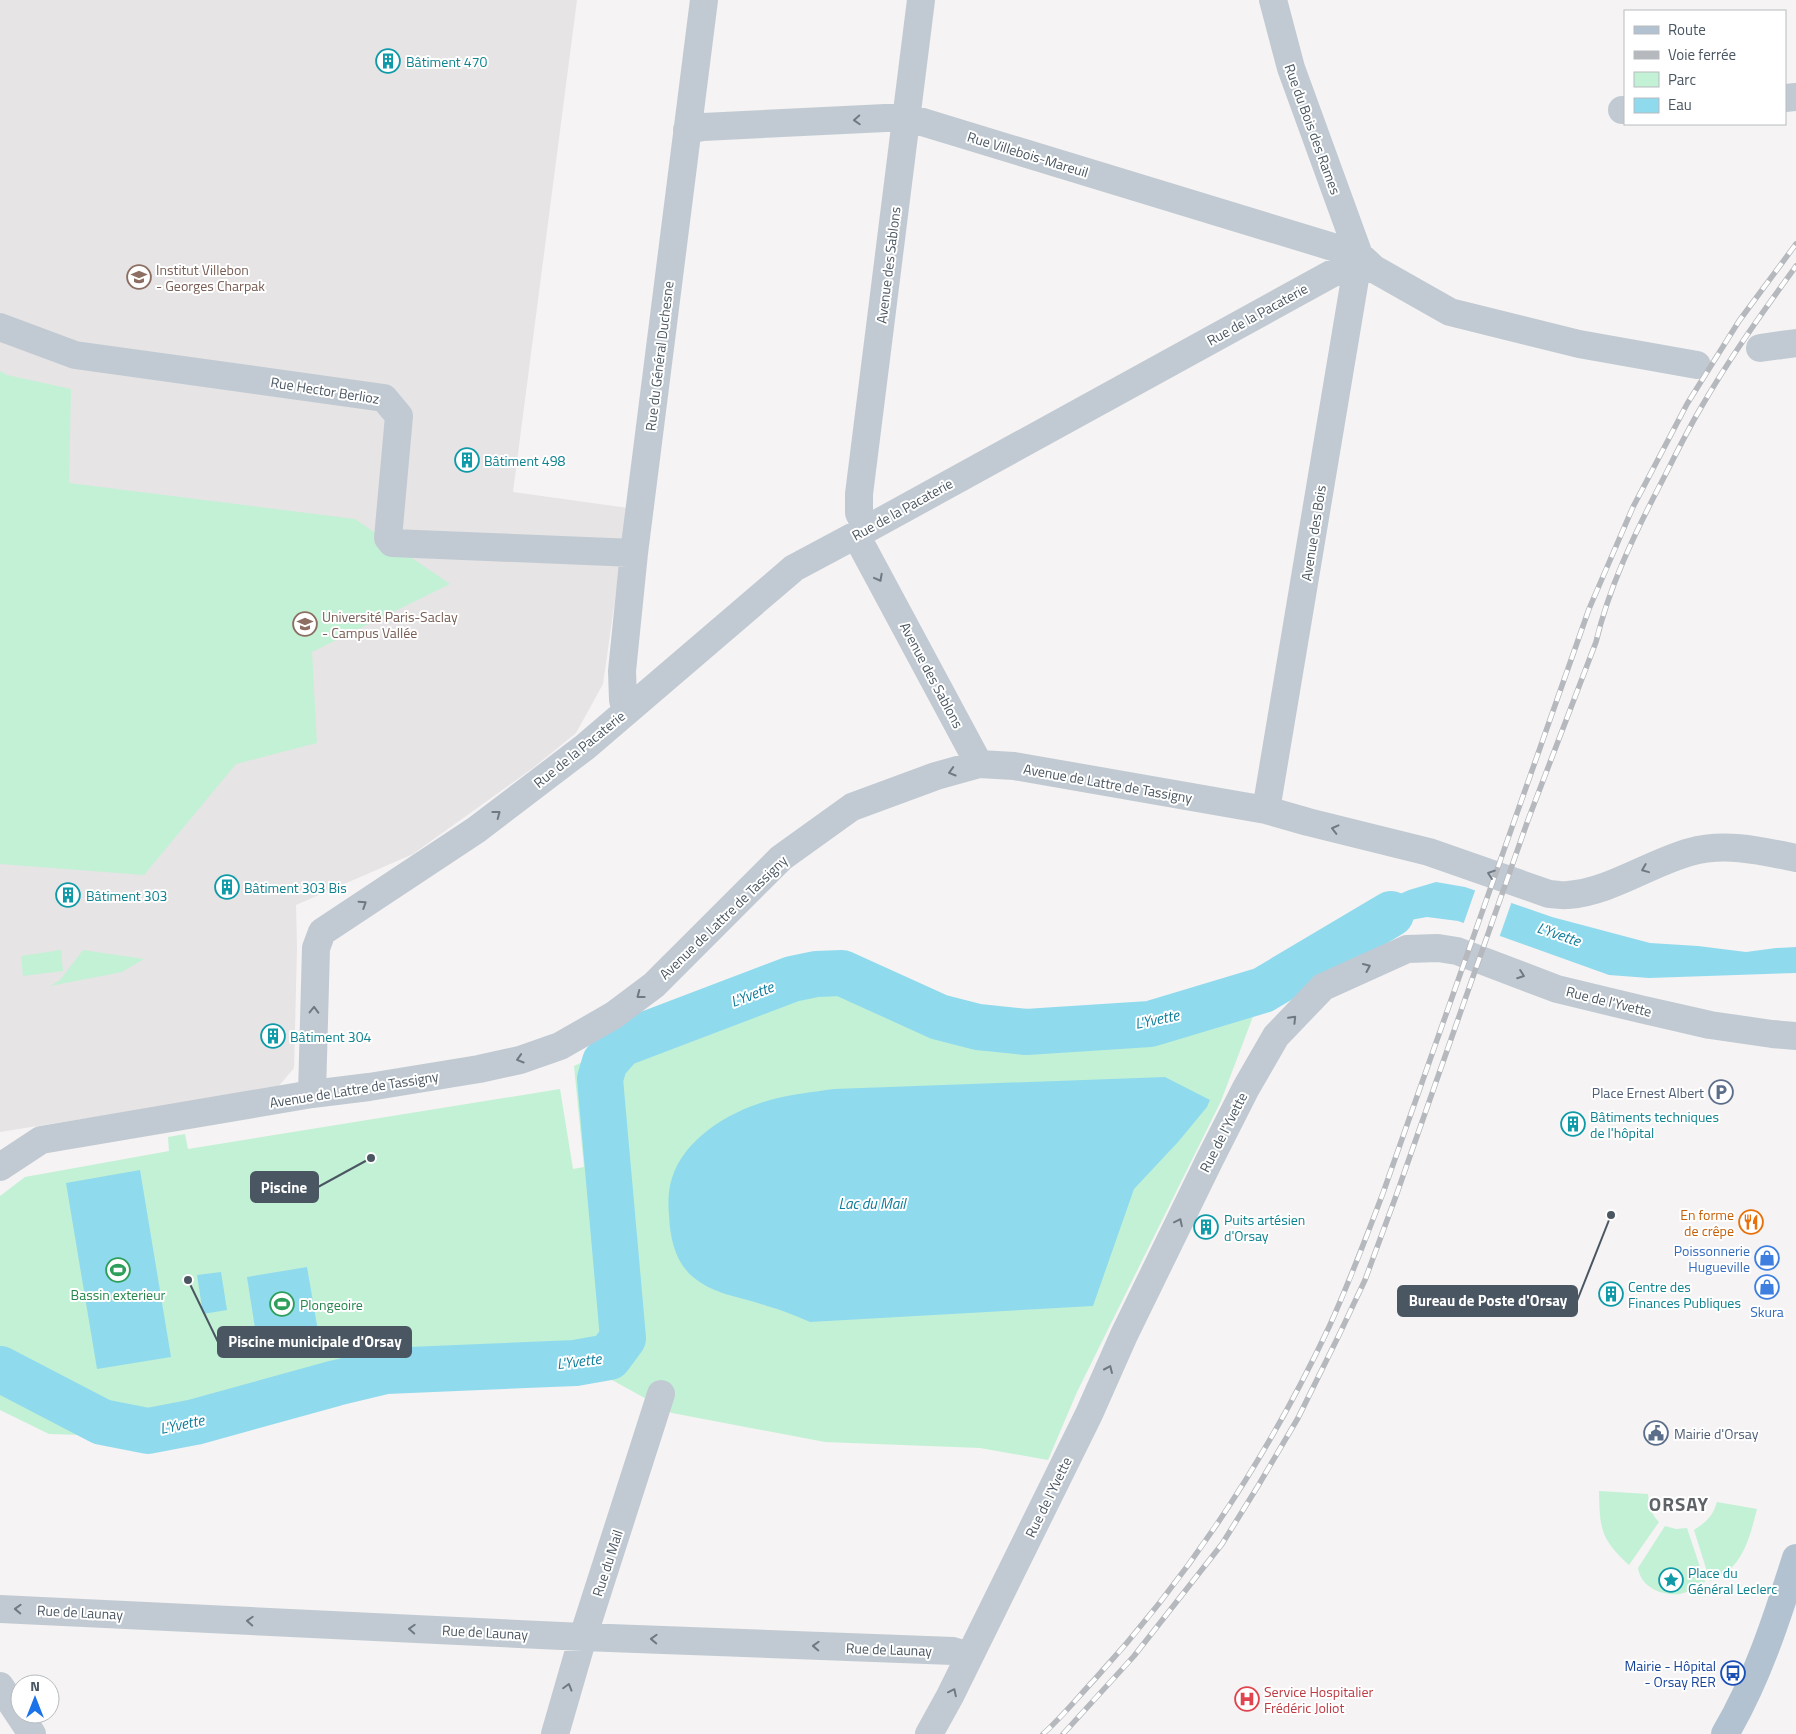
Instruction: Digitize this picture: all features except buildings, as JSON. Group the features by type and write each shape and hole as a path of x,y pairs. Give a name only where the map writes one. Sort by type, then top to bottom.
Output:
{"main road":[{"path":"1725,1734 1742,1701 1794,1574"}],"street":[{"name":"Rue du Général Duchesne","path":"626,712 622,700 622,671 634,553 704,0"},
{"name":"Avenue des Sablons","path":"921,0 859,494 859,513 861,532 979,764"},
{"name":"Rue du Bois des Rames","path":"1273,0 1291,68 1359,256"},
{"name":"Rue Villebois-Mareuil","path":"687,130 703,127 906,117 1359,256"},
{"path":"1359,256 1374,269 1450,312 1579,344 1697,365"},
{"name":"Rue de la Pacaterie","path":"312,1094 316,948 322,932 476,830 585,747 794,568 1342,268 1359,256"},
{"name":"Avenue des Bois","path":"1266,810 1359,256"},
{"name":"Rue Hector Berlioz","path":"0,327 75,355 384,398 399,416 388,538 392,543 634,553"},
{"path":"1760,348 1796,343"},
{"name":"Avenue de Lattre de Tassigny","path":"0,1167 41,1140 312,1094 369,1087 479,1069 520,1060 560,1046 614,1015 654,985 781,858 852,808 936,776 979,764 1038,769 1266,810 1429,852 1549,894 1567,896 1589,891 1690,852 1716,847 1759,851 1796,858"},
{"name":"Rue de l'Yvette","path":"929,1734 950,1696 1089,1414 1141,1300 1246,1088 1276,1036 1323,987 1407,949 1438,948 1457,951 1557,988 1613,1002 1710,1025 1796,1036"},
{"name":"Rue du Mail","path":"555,1734 583,1637 662,1394"},
{"name":"Rue de Launay","path":"0,1609 583,1637 953,1651 969,1656"},
{"path":"0,1686 32,1734"}],"shaded area":[{"name":"Université Paris-Saclay - Campus Vallée","path":"0,0 577,0 513,492 628,508 603,684 576,733 533,768 413,854 296,905 297,947 294,1068 277,1088 0,1132"}],"green space":[{"path":"0,371 7,375 71,389 69,483 355,519 450,584 312,652 317,743 236,764 144,875 0,864"},
{"path":"61,950 63,971 23,976 21,956"},
{"path":"83,950 144,959 122,972 50,986 60,980"},
{"path":"816,974 876,987 939,1017 1026,1032 1150,1024 1263,990 1221,1101 1077,1392 1048,1460 980,1448 825,1442 672,1413 612,1380 536,1370 390,1381 248,1420 148,1437 49,1434 0,1410 0,1196 25,1177 169,1151 168,1137 185,1134 188,1149 560,1089 573,1169 584,1167 574,1066 621,1044","holes":["380,1333 380,1336 290,1355"]},
{"path":"1599,1491 1648,1494 1651,1510 1659,1522 1629,1565 1619,1556 1607,1540 1601,1524"},
{"path":"1717,1502 1757,1509 1747,1543 1739,1559 1725,1573 1710,1581 1694,1530 1708,1518"},
{"path":"1665,1526 1676,1529 1687,1528 1705,1582 1690,1591 1680,1594 1659,1592 1648,1585 1640,1575 1638,1568"}],"water":[{"path":"1436,882 1465,887 1552,917 1650,943 1746,952 1796,947 1796,973 1649,978 1609,975 1458,921 1427,917 1394,923 1346,957 1330,938 1384,901 1409,890"},
{"name":"Lac du Mail","path":"1165,1077 1210,1100 1207,1107 1178,1142 1134,1189 1093,1306 810,1322 778,1309 719,1292 701,1283 682,1264 672,1241 668,1206 670,1187 678,1163 687,1150 698,1138 725,1119 740,1111 770,1100 834,1089"},
{"name":"Bassin exterieur","path":"140,1170 171,1357 97,1369 66,1183"},
{"name":"Plongeoire","path":"307,1267 318,1331 257,1341 247,1277"},
{"path":"221,1272 227,1310 203,1314 197,1275"}],"pier":[{"path":"1476,888 1512,901 1499,938 1463,925"}],"waterway":[{"name":"L'Yvette","path":"0,1369 102,1422 148,1431 195,1422 386,1371 575,1363 609,1357 623,1338 600,1079 605,1062 621,1044 792,979 816,974 842,973 939,1017 978,1027 1026,1032 1150,1024 1263,990 1391,914"}],"railway":[{"path":"1043,1734 1070,1707 1130,1639 1195,1555 1254,1467 1306,1374 1329,1327 1364,1244 1589,609 1633,507 1687,404 1739,321 1796,244"},
{"path":"1063,1734 1134,1656 1222,1544 1298,1418 1365,1280 1528,820 1596,642 1608,601 1623,562 1650,504 1710,392 1733,355 1796,266"}],"place":[{"name":"Bâtiment 470","path":"388,61"},
{"name":"Institut Villebon - Georges Charpak","path":"139,277"},
{"name":"Bâtiment 498","path":"467,460"},
{"name":"Université Paris-Saclay - Campus Vallée","path":"305,624"},
{"name":"Bâtiment 303 Bis","path":"227,887"},
{"name":"Bâtiment 303","path":"68,895"},
{"name":"Bâtiment 304","path":"273,1036"},
{"name":"Place Ernest Albert","path":"1721,1092"},
{"name":"Bâtiments techniques de l'hôpital","path":"1573,1124"},
{"name":"Piscine","path":"371,1158"},
{"name":"Bureau de Poste d'Orsay","path":"1611,1215"},
{"name":"En forme de crêpe","path":"1751,1222"},
{"name":"Puits artésien d'Orsay","path":"1206,1227"},
{"name":"Poissonnerie Hugueville","path":"1767,1258"},
{"name":"Bassin exterieur","path":"118,1270"},
{"name":"Piscine municipale d'Orsay","path":"188,1280"},
{"name":"Skura","path":"1767,1287"},
{"name":"Centre des Finances Publiques","path":"1611,1294"},
{"name":"Plongeoire","path":"282,1304"},
{"name":"Mairie d'Orsay","path":"1656,1433"},
{"name":"Place du Général Leclerc","path":"1671,1580"},
{"name":"Mairie - Hôpital - Orsay RER","path":"1733,1673"},
{"name":"Service Hospitalier Frédéric Joliot","path":"1247,1699"}],"district":[{"name":"ORSAY","path":"1679,1503"}]}
